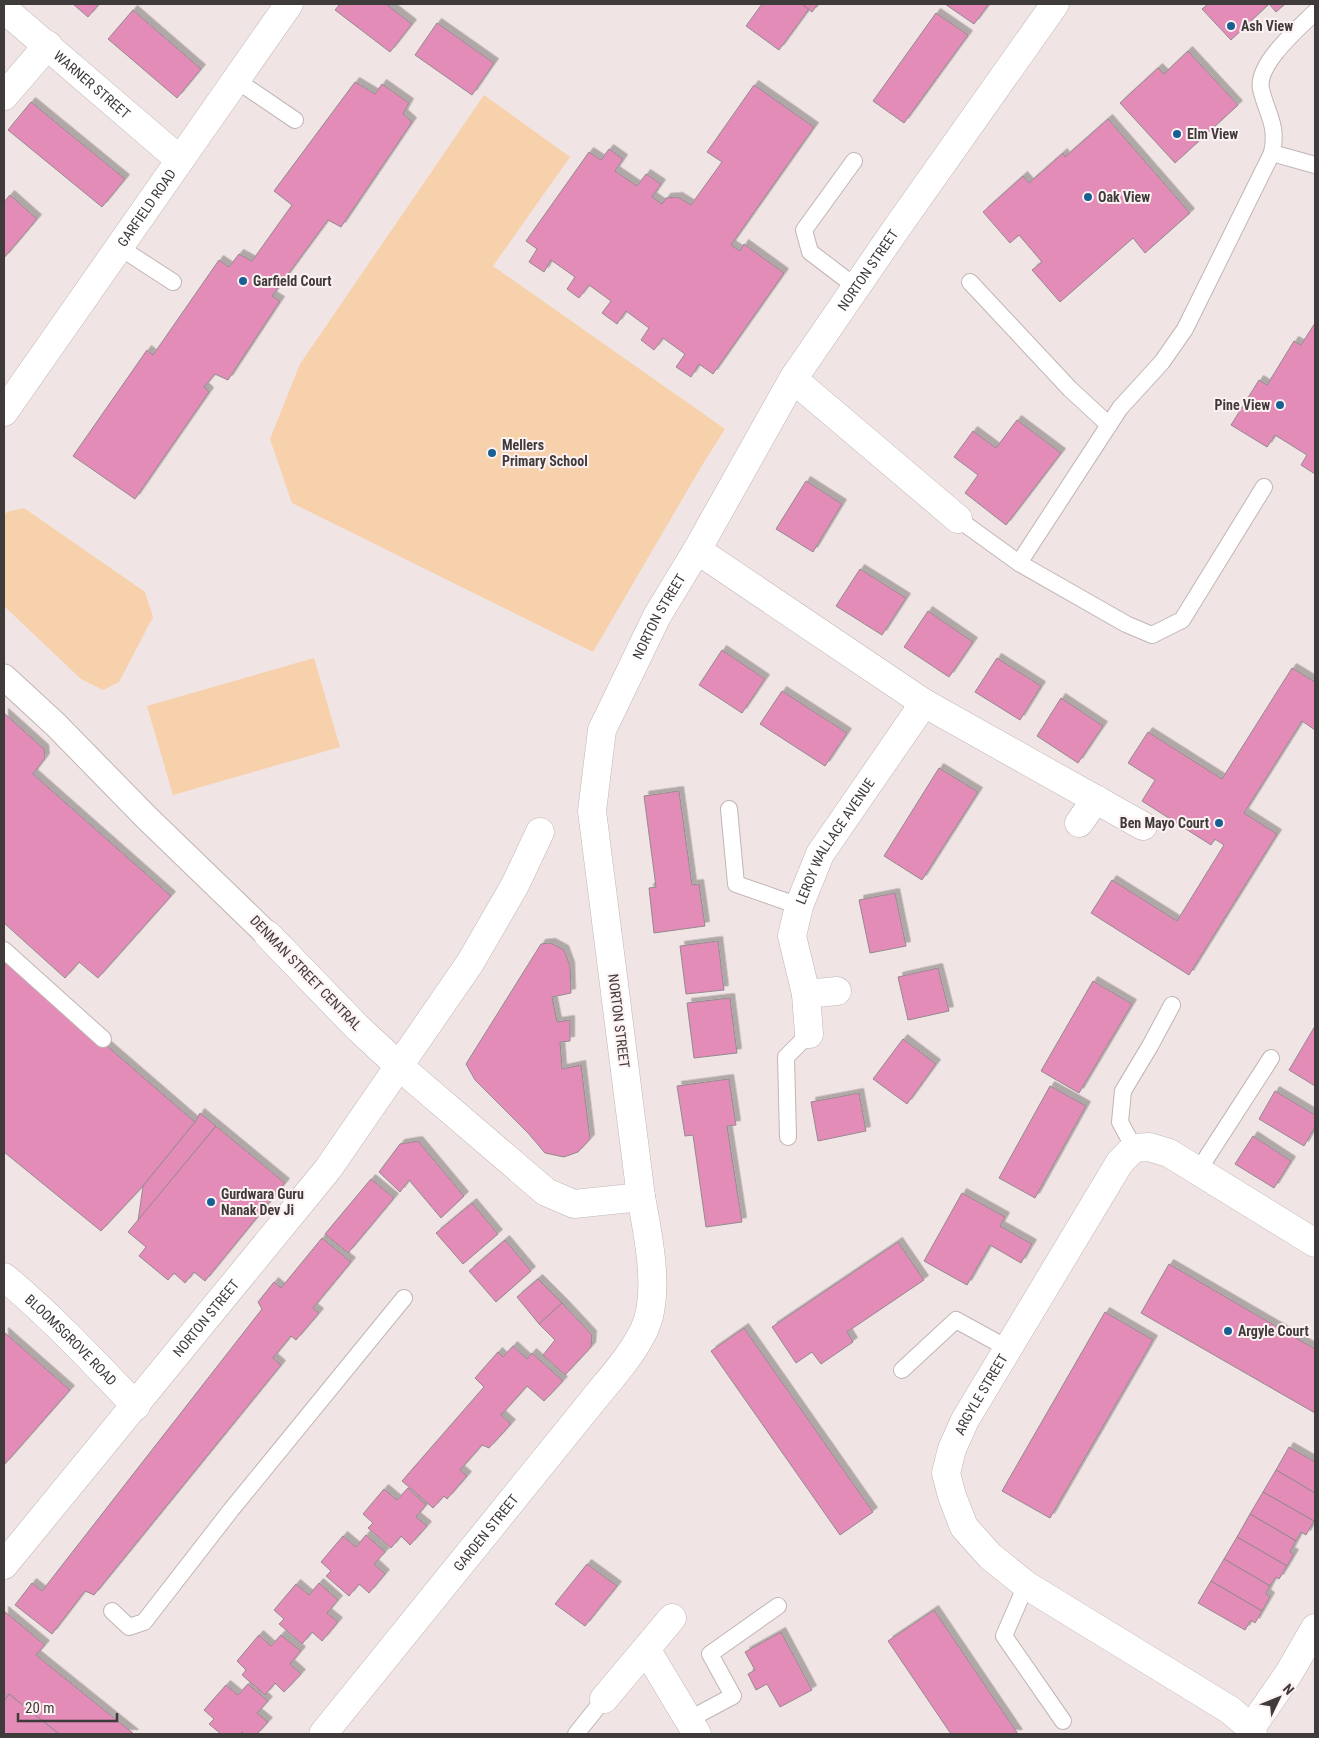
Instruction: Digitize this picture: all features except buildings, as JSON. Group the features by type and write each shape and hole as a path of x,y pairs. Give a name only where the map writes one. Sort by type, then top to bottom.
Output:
{"street":[{"name":"GARFIELD ROAD","path":"4,412 289,4"},
{"name":"NORTON STREET","path":"645,1328 650,1309 653,1274 641,1197 592,811 602,730 656,616 697,550 793,379 856,286 1055,4"},
{"name":"WARNER STREET","path":"4,9 180,160"},
{"path":"4,96 48,45"},
{"path":"793,379 958,519"},
{"path":"697,550 924,702 1143,826"},
{"name":"DENMAN STREET CENTRAL","path":"4,677 56,725 146,818 268,935 358,1028 400,1067 546,1192 574,1204 641,1197"},
{"name":"LEROY WALLACE AVENUE","path":"809,1034 806,994 792,936 799,906 820,854 924,702"},
{"path":"1079,823 1096,799"},
{"name":"NORTON STREET","path":"4,1565 328,1169 470,963 515,885 540,832"},
{"path":"806,994 837,991"},
{"path":"1134,1148 1149,1147 1169,1153 1315,1243"},
{"name":"ARGYLE STREET","path":"1134,1148 1120,1162 965,1420 952,1449 946,1474 952,1496 964,1527 990,1556 1026,1585 1230,1710 1252,1731 1315,1628"},
{"name":"BLOOMSGROVE ROAD","path":"4,1277 29,1298 136,1406"},
{"name":"GARDEN STREET","path":"323,1734 619,1368 645,1328"},
{"path":"604,1699 672,1618"},
{"path":"646,1650 693,1727"}],"lane":[{"path":"1019,563 1120,408 1162,362 1185,329 1272,153 1274,140 1272,119 1261,87 1267,63 1315,12"},
{"path":"236,80 294,120"},
{"path":"1272,153 1315,165"},
{"path":"854,161 804,230 810,252 856,286"},
{"path":"119,247 172,282"},
{"path":"970,282 1070,389 1109,425"},
{"path":"958,519 1019,563 1126,624 1152,635 1182,620 1264,487"},
{"path":"729,809 736,884 799,906"},
{"path":"4,950 103,1039"},
{"path":"1134,1148 1120,1122 1123,1091 1172,1005"},
{"path":"788,1137 786,1057 809,1034"},
{"path":"1198,1171 1271,1058"},
{"path":"112,1611 129,1627 144,1622 231,1510 404,1298"},
{"path":"902,1370 956,1320 1007,1348"},
{"path":"1026,1585 1004,1636 1063,1721"},
{"path":"693,1727 733,1696 710,1654 778,1606"},
{"path":"576,1734 604,1699"}],"shaded area":[{"path":"484,95 570,157 493,266 725,429 593,652 292,503 270,439 300,364"},
{"path":"24,508 145,592 153,617 119,682 103,690 81,679 4,606 4,515 7,512"},
{"path":"314,658 340,747 173,795 147,706"}],"place":[{"name":"Ash View","path":"1231,26"},
{"name":"Elm View","path":"1177,134"},
{"name":"Oak View","path":"1088,197"},
{"name":"Garfield Court","path":"243,281"},
{"name":"Pine View","path":"1280,405"},
{"name":"Mellers Primary School","path":"492,453"},
{"name":"Ben Mayo Court","path":"1219,823"},
{"name":"Gurdwara Guru Nanak Dev Ji","path":"211,1202"},
{"name":"Argyle Court","path":"1228,1331"}]}
